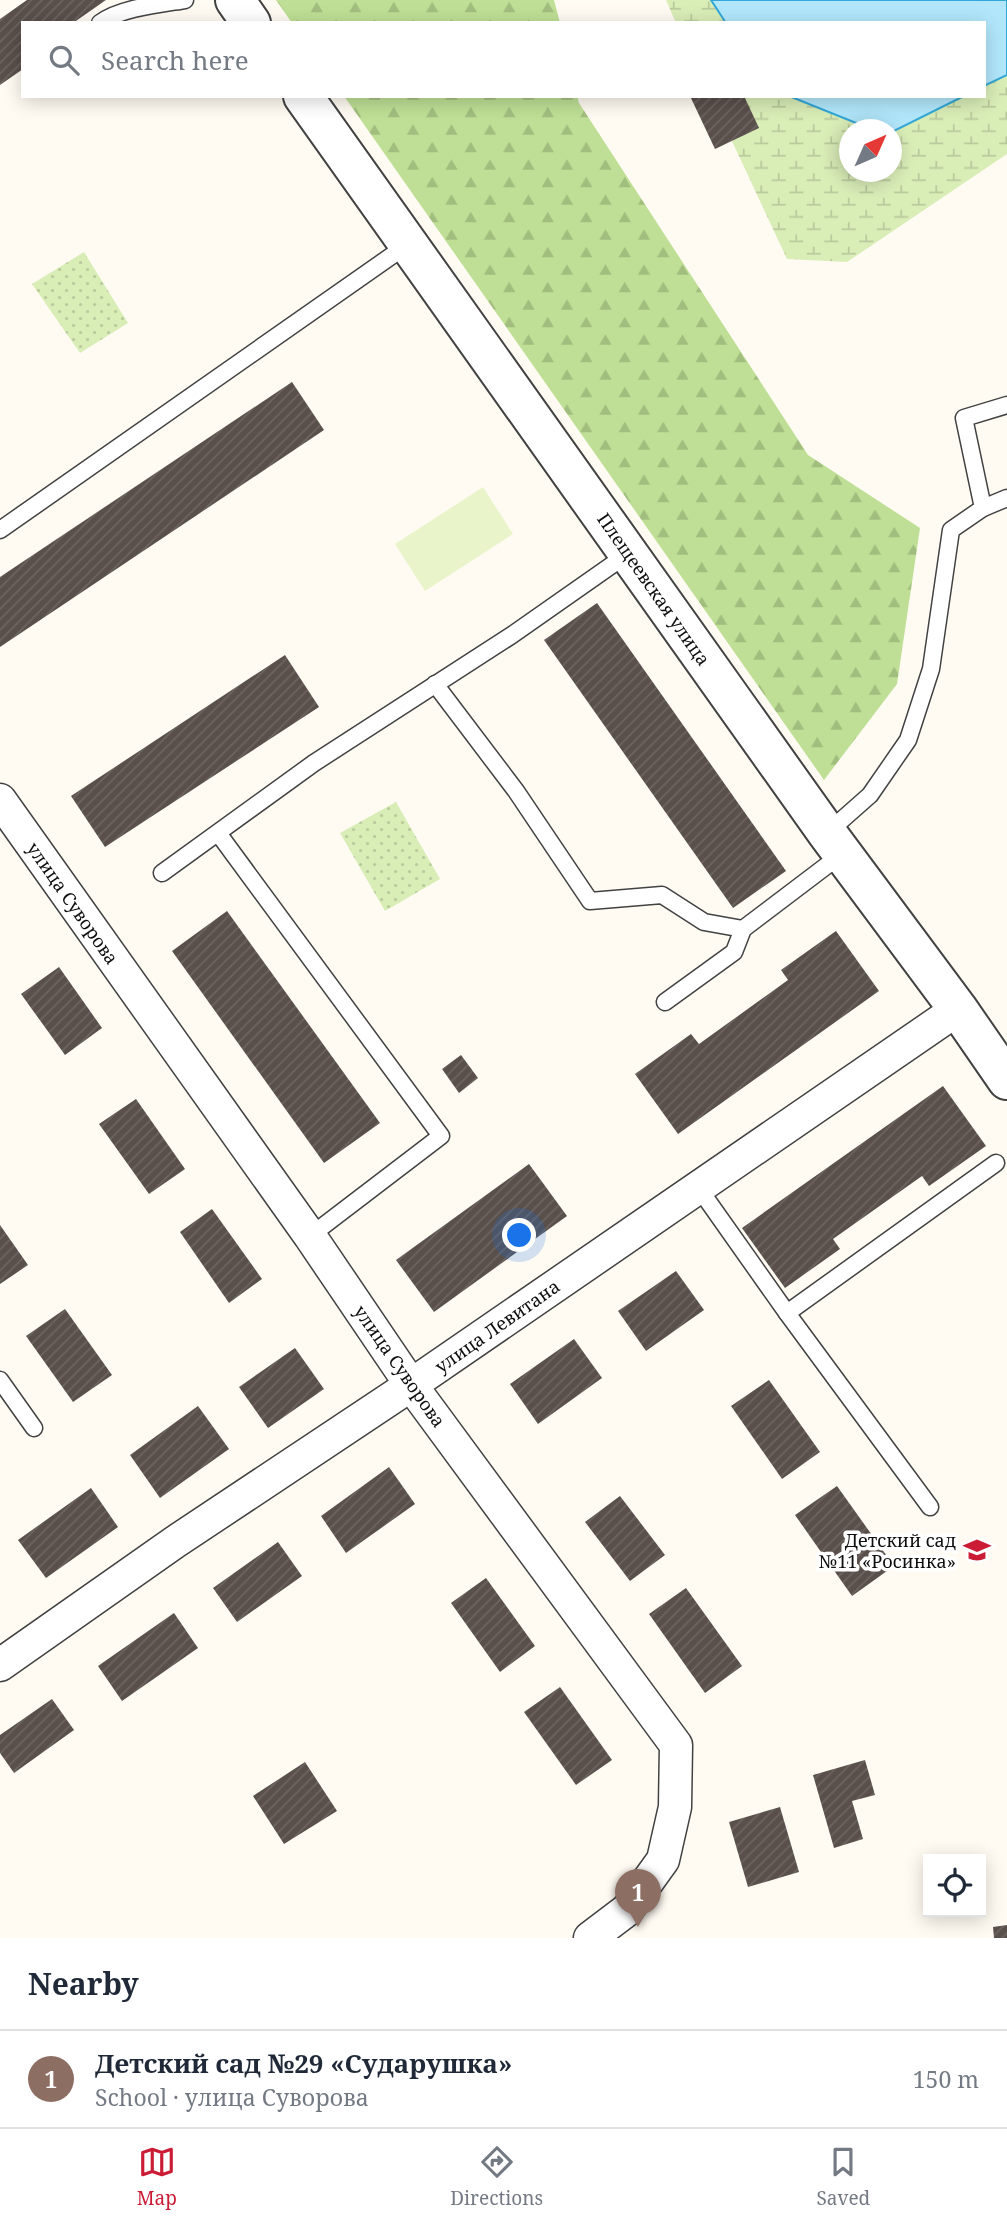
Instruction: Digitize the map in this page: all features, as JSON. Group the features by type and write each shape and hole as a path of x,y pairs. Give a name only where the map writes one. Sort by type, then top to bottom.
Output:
{"street":[{"path":"236,0 250,21"},
{"name":"Плещеевская улица","path":"304,98 834,844 958,1009 1007,1080"},
{"name":"улица Суворова","path":"0,800 310,1236 411,1385 676,1745 675,1807 663,1860 627,1910 590,1938"},
{"name":"улица Левитана","path":"0,1665 175,1542 411,1385 958,1009"}],"lane":[{"path":"102,21 139,8 185,0"},
{"path":"0,530 407,245"},
{"path":"983,508 964,418 1007,405"},
{"path":"665,1002 734,952 743,929 834,844 908,740 931,668 951,530 983,508 1007,498"},
{"path":"162,873 314,763 512,635 629,553"},
{"path":"435,684 516,791 590,901 662,895 704,922 743,929"},
{"path":"218,833 441,1136 310,1236"},
{"path":"787,1313 996,1163"},
{"path":"698,1187 930,1507"},
{"path":"0,1380 34,1428"}],"green space":[{"path":"276,0 554,0 559,21 291,21"},
{"path":"666,0 711,0 725,21 675,21"},
{"path":"1007,75 1007,154 847,262 787,259 712,98 794,98 846,119 839,119 839,182 902,182 902,127 960,98 986,98 986,85"},
{"path":"345,98 578,98 808,455 920,528 897,684 824,780"},
{"path":"84,252 128,323 80,353 32,284"},
{"path":"483,487 513,534 425,591 395,544"},
{"path":"396,802 440,879 385,911 340,833"}],"water":[{"path":"711,0 1007,0 1007,75 986,85 986,21 725,21"},
{"path":"794,98 960,98 902,127 902,119 846,119"}],"building":[{"path":"27,0 106,0 76,21 21,21 21,70 0,85 0,19"},
{"path":"691,98 745,98 759,128 715,149"},
{"path":"292,382 324,430 0,647 0,577"},
{"path":"597,603 786,871 733,908 544,640"},
{"path":"285,655 319,707 105,847 71,796"},
{"path":"227,911 380,1123 324,1163 172,951"},
{"path":"836,931 879,991 678,1134 635,1074 691,1034 699,1044 788,980 781,970"},
{"path":"59,967 102,1028 65,1055 21,994"},
{"path":"461,1055 478,1078 459,1093 442,1069"},
{"path":"943,1086 986,1146 929,1186 922,1176 833,1239 840,1249 785,1288 742,1228"},
{"path":"136,1099 185,1169 149,1194 99,1124"},
{"path":"529,1164 567,1216 434,1312 396,1260"},
{"path":"212,1209 262,1279 229,1303 180,1232"},
{"path":"0,1225 28,1265 0,1284"},
{"path":"676,1271 704,1310 646,1351 618,1311"},
{"path":"65,1309 112,1375 73,1402 26,1336"},
{"path":"574,1339 602,1378 538,1424 510,1384"},
{"path":"295,1348 324,1389 268,1428 239,1387"},
{"path":"769,1380 820,1452 782,1479 731,1406"},
{"path":"198,1406 229,1449 160,1498 130,1455"},
{"path":"389,1467 415,1504 346,1553 321,1516"},
{"path":"837,1486 894,1566 852,1596 795,1515"},
{"path":"91,1488 118,1527 46,1578 18,1540"},
{"path":"620,1496 665,1555 630,1581 585,1522"},
{"path":"278,1542 302,1576 237,1622 213,1588"},
{"path":"486,1578 535,1646 500,1672 451,1603"},
{"path":"686,1588 742,1666 705,1693 649,1614"},
{"path":"174,1613 198,1648 122,1701 98,1666"},
{"path":"560,1687 612,1760 576,1785 524,1712"},
{"path":"52,1699 74,1730 14,1773 0,1753 0,1735"},
{"path":"865,1760 875,1795 852,1801 863,1839 834,1848 813,1775"},
{"path":"305,1762 337,1811 284,1844 253,1796"},
{"path":"780,1807 799,1872 748,1887 729,1822"},
{"path":"1007,1925 1007,1938 994,1938 993,1927"}],"place":[{"name":"Детский сад №11 «Росинка»","path":"977,1550"},
{"name":"Детский сад №29 «Сударушка»","path":"638,1927"}]}
